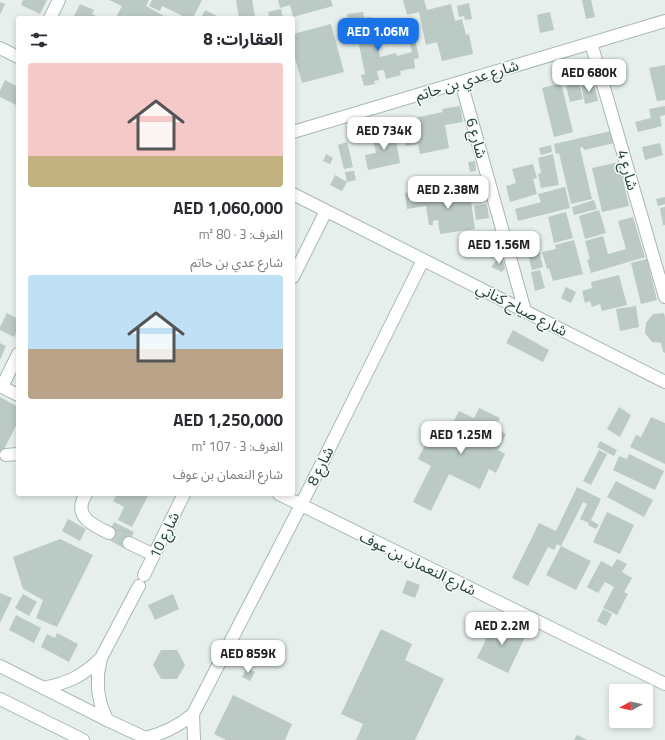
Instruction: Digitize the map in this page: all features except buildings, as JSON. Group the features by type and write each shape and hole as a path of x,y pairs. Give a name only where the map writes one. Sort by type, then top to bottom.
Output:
{"street":[{"path":"51,16 59,0"},
{"name":"شارع عدي بن حاتم","path":"295,131 665,21"},
{"name":"شارع 4","path":"591,43 665,297"},
{"path":"0,48 16,56"},
{"name":"شارع 6","path":"461,82 525,311"},
{"name":"شارع صياح كناني","path":"295,195 665,382"},
{"path":"295,273 326,211"},
{"name":"شارع 8","path":"148,739 172,729 193,714 301,505 423,260"},
{"path":"16,358 1,386 16,394"},
{"path":"6,455 16,454"},
{"path":"84,496 81,509 83,516 87,521 109,533"},
{"name":"شارع 10","path":"106,720 98,690 98,674 101,658 142,580 183,496"},
{"name":"شارع النعمان بن عوف","path":"283,496 665,684"},
{"path":"129,543 154,555"},
{"name":"شارع 10","path":"43,688 59,685 75,679 89,670 101,658"},
{"path":"0,666 106,720 148,739"},
{"path":"0,698 83,740"},
{"name":"شارع 8","path":"193,714 194,740"}],"tunnel":[{"path":"109,533 129,543"}]}
